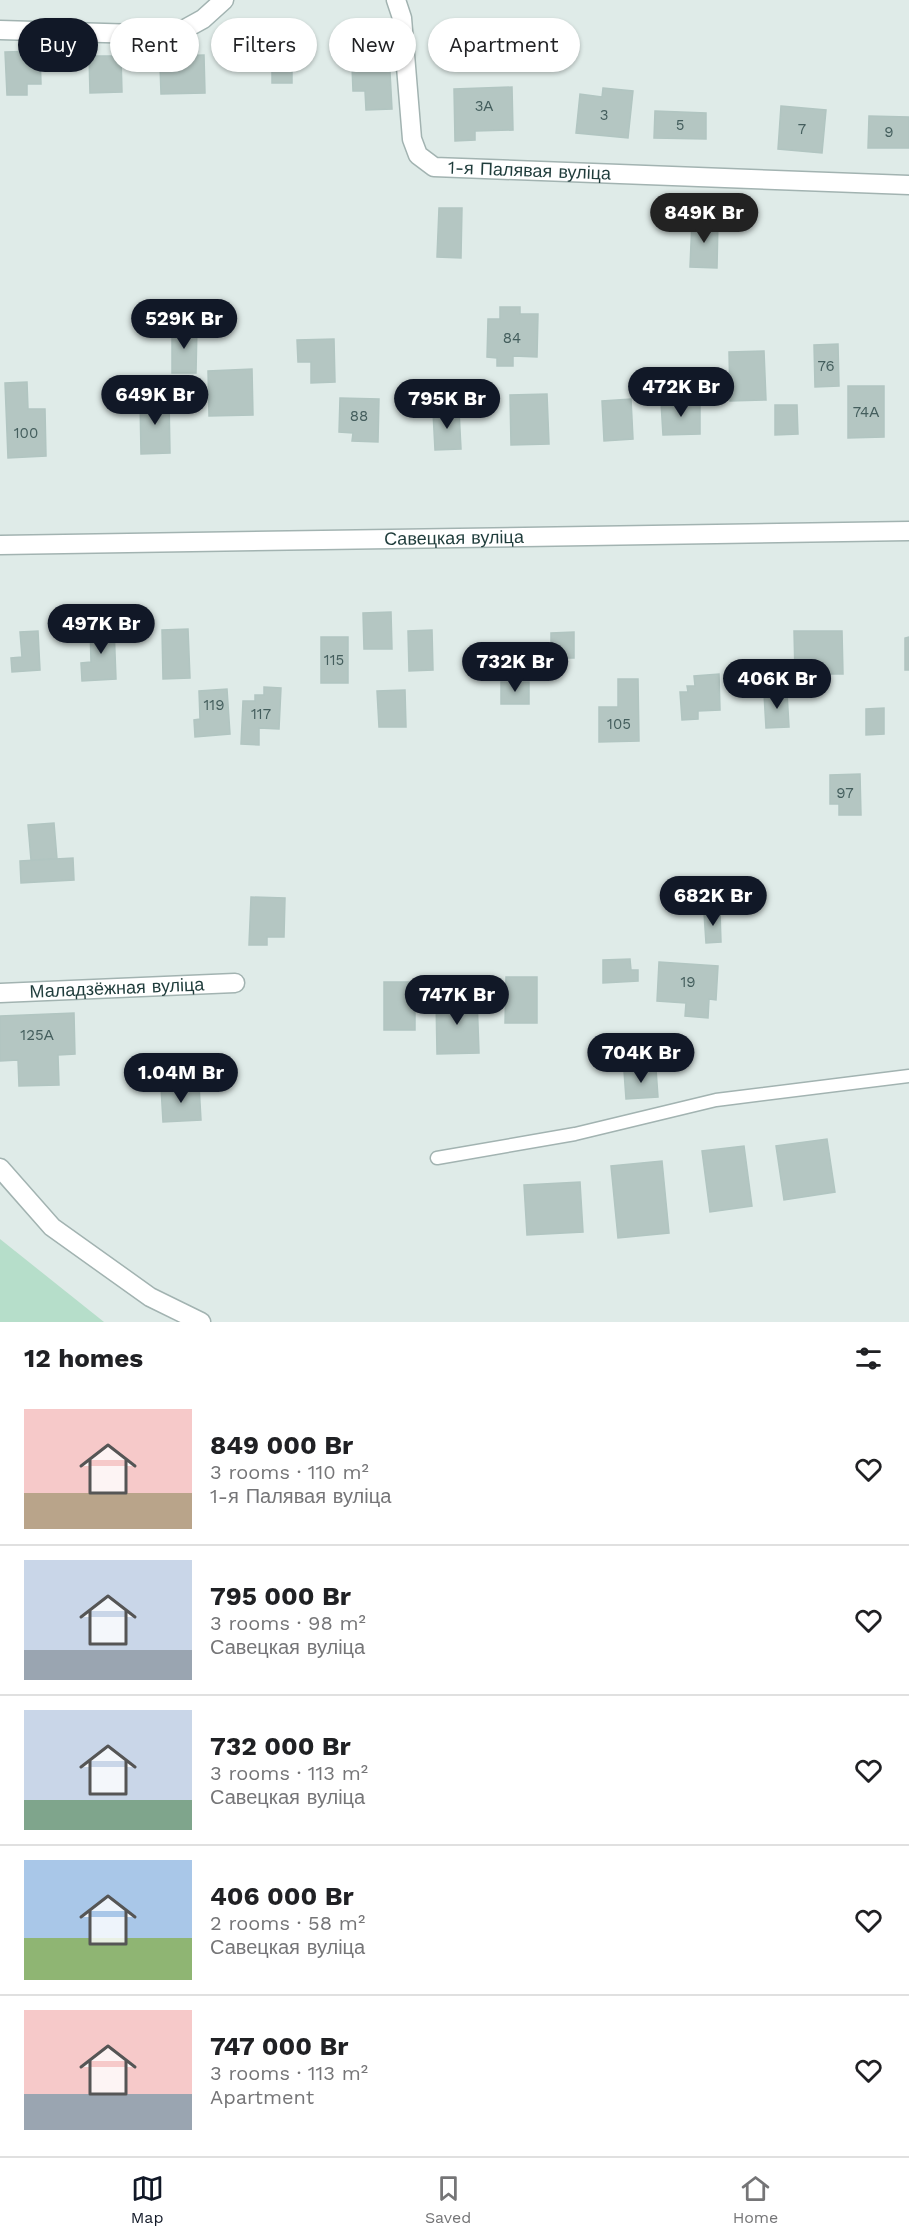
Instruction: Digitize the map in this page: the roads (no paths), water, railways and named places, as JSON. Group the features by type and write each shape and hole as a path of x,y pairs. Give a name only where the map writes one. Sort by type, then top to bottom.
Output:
{"street":[{"path":"0,30 174,35 202,20 224,0"},
{"name":"1-я Палявая вуліца","path":"396,0 402,18 412,139 418,155 434,166 909,185"},
{"name":"Савецкая вуліца","path":"0,545 909,531"},
{"name":"Маладзёжная вуліца","path":"0,993 235,983"},
{"path":"0,1168 52,1227 150,1297 201,1322"}],"lane":[{"path":"437,1158 575,1134 716,1100 909,1076"}]}
